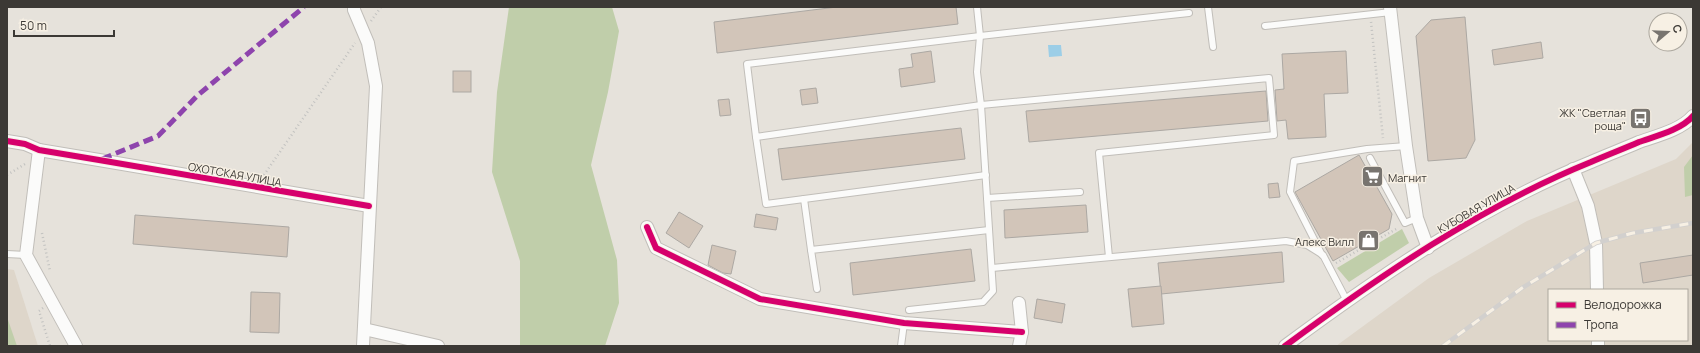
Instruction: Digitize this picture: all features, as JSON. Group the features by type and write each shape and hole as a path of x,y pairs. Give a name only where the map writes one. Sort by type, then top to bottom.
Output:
{"street":[{"path":"354,7 368,43 376,86 363,346"},
{"path":"1391,10 1406,146 1417,218 1428,248"},
{"name":"КУБОВАЯ УЛИЦА","path":"1285,346 1347,301 1482,214 1573,169 1674,129 1693,116"},
{"name":"ОХОТСКАЯ УЛИЦА","path":"7,141 25,144 39,150 255,188 369,206"},
{"path":"39,150 26,255 76,346"},
{"path":"1573,169 1588,206 1596,243 1596,289"},
{"path":"647,227 656,248 760,299 904,323 1022,332"},
{"path":"1019,303 1022,332 1019,346"},
{"path":"364,329 438,346"}],"lane":[{"path":"908,310 984,302 993,291 981,104 977,72 980,36 977,7"},
{"path":"1208,7 1213,47"},
{"path":"1266,26 1370,16 1391,10"},
{"path":"986,175 766,204 747,64 1189,13"},
{"path":"756,137 981,104 1268,78 1274,135 1099,153 1109,257"},
{"path":"1347,301 1290,192 1294,161 1384,147 1406,146"},
{"path":"1370,158 1405,223 1417,218"},
{"path":"987,198 1080,192"},
{"path":"804,199 817,289"},
{"path":"812,250 989,230"},
{"path":"992,268 1286,241 1307,245 1323,255"},
{"path":"7,254 26,255"},
{"path":"901,346 904,323"}],"path":[{"path":"255,188 381,7"},
{"path":"1370,16 1384,147"},
{"path":"7,176 24,164 37,166"},
{"path":"1329,267 1405,223"},
{"path":"42,232 51,274"},
{"path":"50,346 39,311 51,302"}],"shaded area":[{"path":"1693,142 1693,346 1336,346 1429,278 1527,221 1676,159"},
{"path":"7,269 14,270 38,346 7,346"}],"green space":[{"path":"509,7 612,7 619,31 608,92 591,165 617,260 619,303 605,346 520,346 520,261 492,172 497,92"},
{"path":"1693,155 1693,195 1685,197 1684,167"},
{"path":"1402,229 1409,243 1349,282 1337,268"},
{"path":"7,317 17,346 7,346"}],"water":[{"path":"1048,45 1061,45 1062,56 1049,57"}],"building":[{"path":"837,7 956,7 958,24 717,53 714,22"},
{"path":"1465,17 1475,140 1466,158 1428,161 1416,36 1431,20"},
{"path":"1541,42 1543,58 1494,65 1492,50"},
{"path":"931,51 935,82 901,87 899,69 913,67 911,54"},
{"path":"1346,51 1348,93 1324,94 1326,137 1288,139 1286,120 1277,121 1275,90 1284,89 1282,54"},
{"path":"453,71 471,71 471,92 453,92"},
{"path":"816,88 818,103 802,105 800,90"},
{"path":"1266,91 1268,121 1029,142 1026,111"},
{"path":"729,99 731,115 720,116 718,100"},
{"path":"961,128 965,159 782,180 778,149"},
{"path":"1359,155 1392,214 1389,229 1333,261 1295,192"},
{"path":"1278,183 1280,197 1269,198 1268,184"},
{"path":"1086,205 1088,232 1005,238 1004,210"},
{"path":"679,212 703,226 689,248 666,233"},
{"path":"756,214 778,218 776,230 754,227"},
{"path":"135,215 289,227 287,257 133,244"},
{"path":"712,245 736,251 731,274 723,273 708,265"},
{"path":"971,249 975,281 853,295 850,263"},
{"path":"1282,252 1284,282 1161,294 1158,263"},
{"path":"1693,255 1693,275 1643,283 1640,263"},
{"path":"1161,286 1164,324 1132,327 1128,289"},
{"path":"251,292 280,293 279,333 250,332"},
{"path":"1037,299 1065,304 1062,323 1034,318"}],"railway":[{"path":"1443,346 1522,288 1596,243 1633,233 1693,223"}],"marked path":[{"path":"102,159 158,136 198,95 304,7"}],"cycle path":[{"path":"1285,346 1395,268 1471,221 1550,180 1597,159 1675,129 1693,116"},
{"path":"7,141 25,144 39,150 369,206"},
{"path":"647,227 656,248 760,299 904,323 1022,332"}],"place":[{"name":"ЖК \"Светлая роща\"","path":"1641,118"},
{"name":"Магнит","path":"1372,177"},
{"name":"Алекс Вилл","path":"1369,241"}]}
